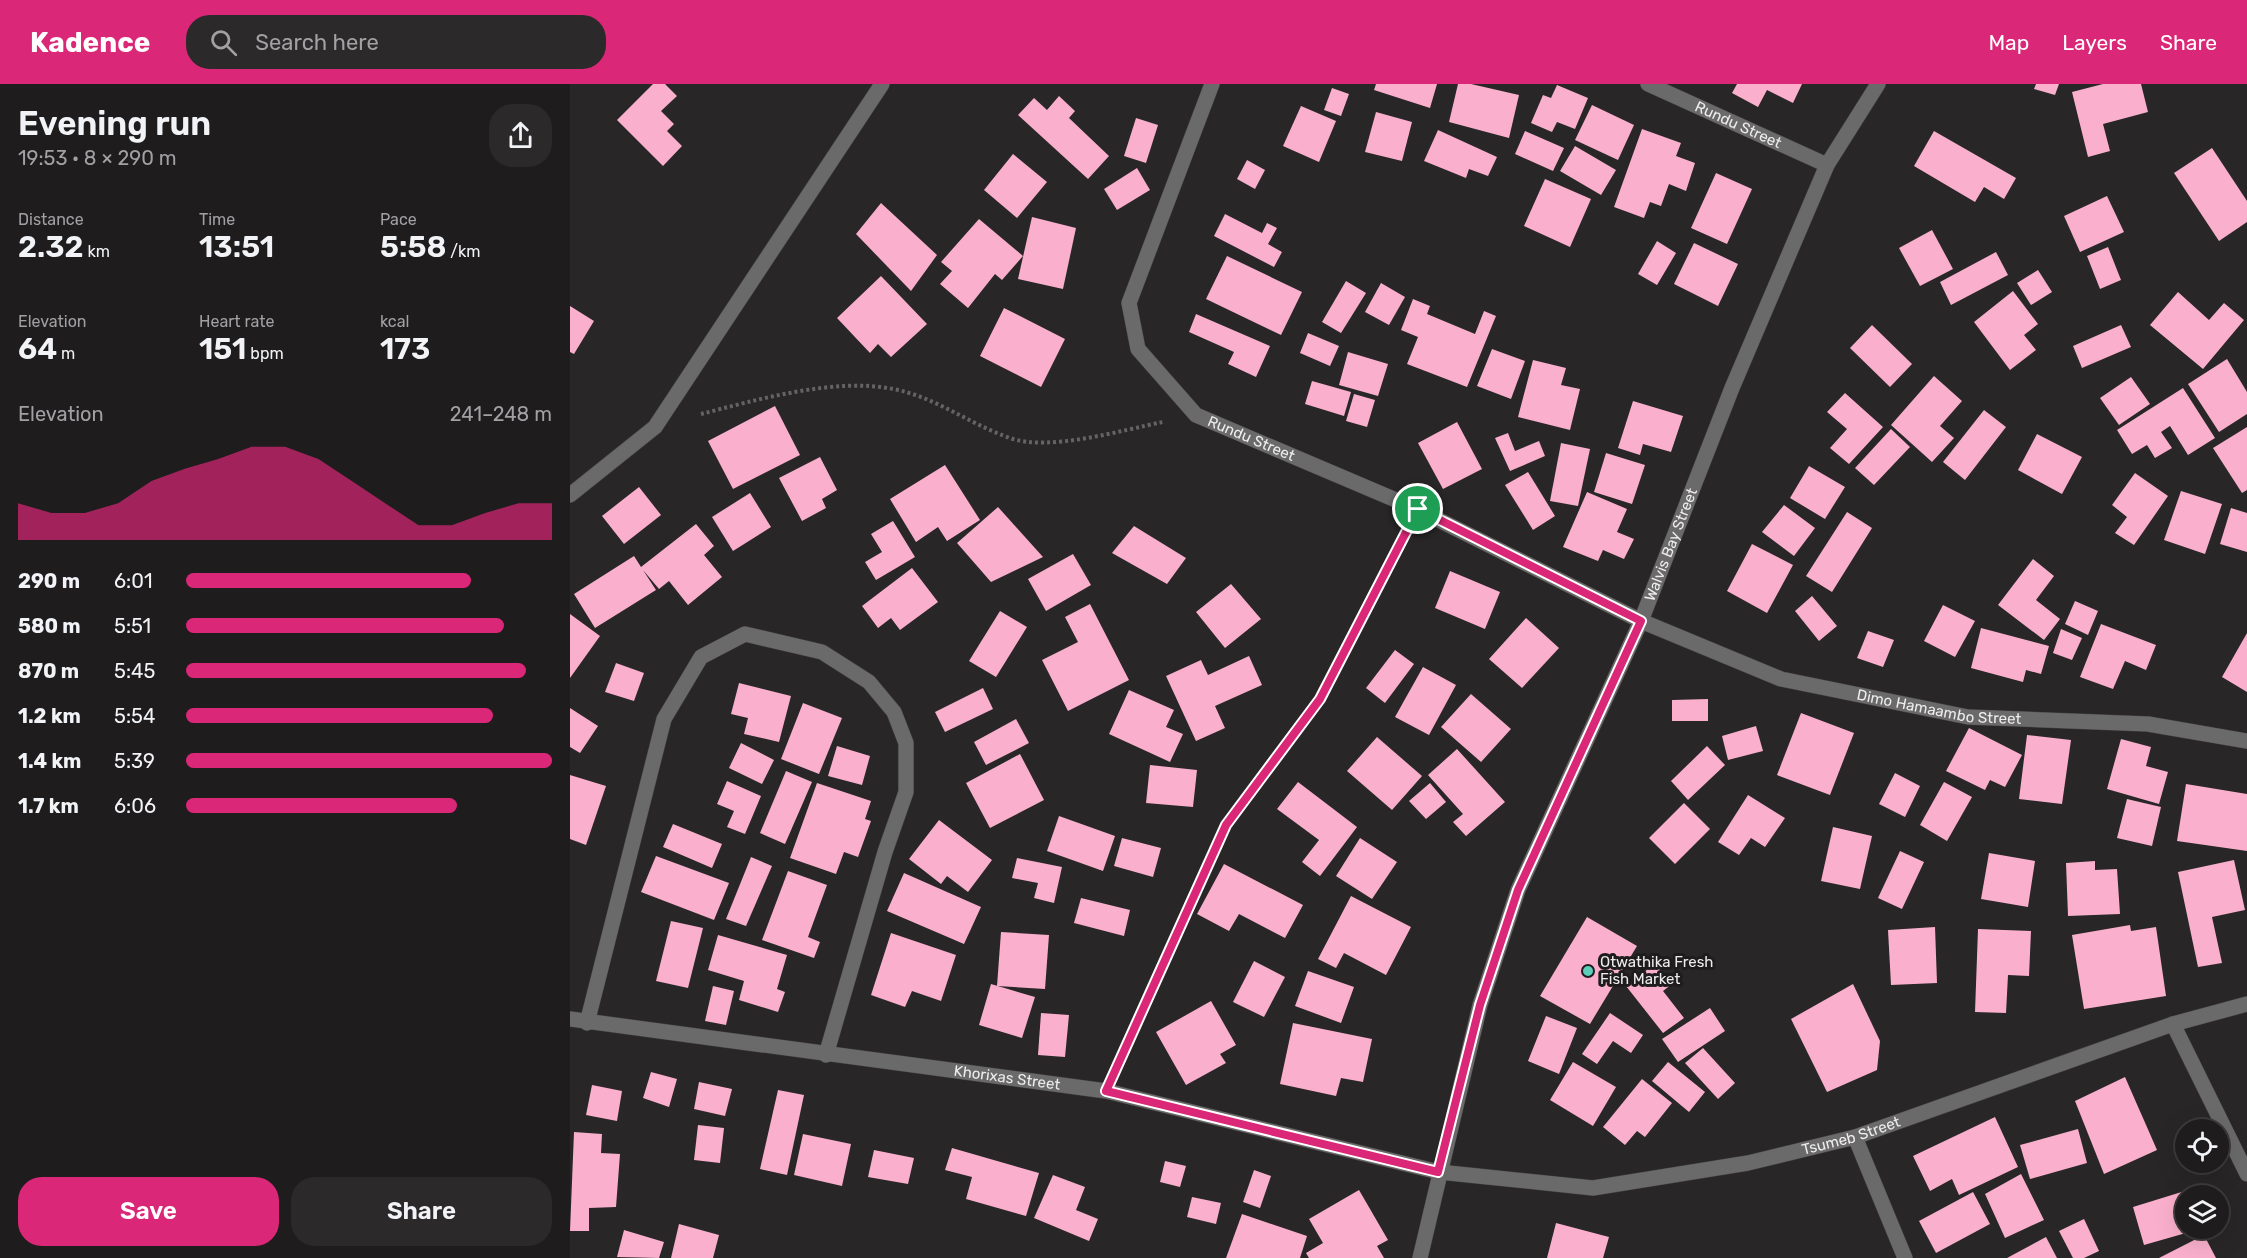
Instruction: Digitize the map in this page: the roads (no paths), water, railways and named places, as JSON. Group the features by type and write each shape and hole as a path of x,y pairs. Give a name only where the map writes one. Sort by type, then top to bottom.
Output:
{"street":[{"path":"570,495 655,427 882,84"},
{"name":"Rundu Street","path":"1212,84 1129,303 1137,349 1196,415 1418,509 1641,621"},
{"name":"Rundu Street","path":"1648,84 1827,165"},
{"name":"Walvis Bay Street","path":"1420,1258 1438,1172 1480,1005 1518,890 1641,621 1732,388 1827,165 1878,84"},
{"name":"Dimo Hamaambo Street","path":"1641,621 1781,679 1968,717 2148,724 2247,741"},
{"path":"587,1023 664,719 701,657 745,634 822,652 869,682 894,712 906,743 906,792 885,852 826,1055"},
{"name":"Tsumeb Street","path":"1438,1172 1593,1188 1748,1163 1855,1137 2173,1024 2247,1004"},
{"name":"Khorixas Street","path":"570,1019 1106,1091 1438,1172"},
{"path":"2173,1024 2247,1174"},
{"path":"1855,1137 1905,1258"}],"place":[{"name":"Otwathika Fresh Fish Market","path":"1588,971"}]}
